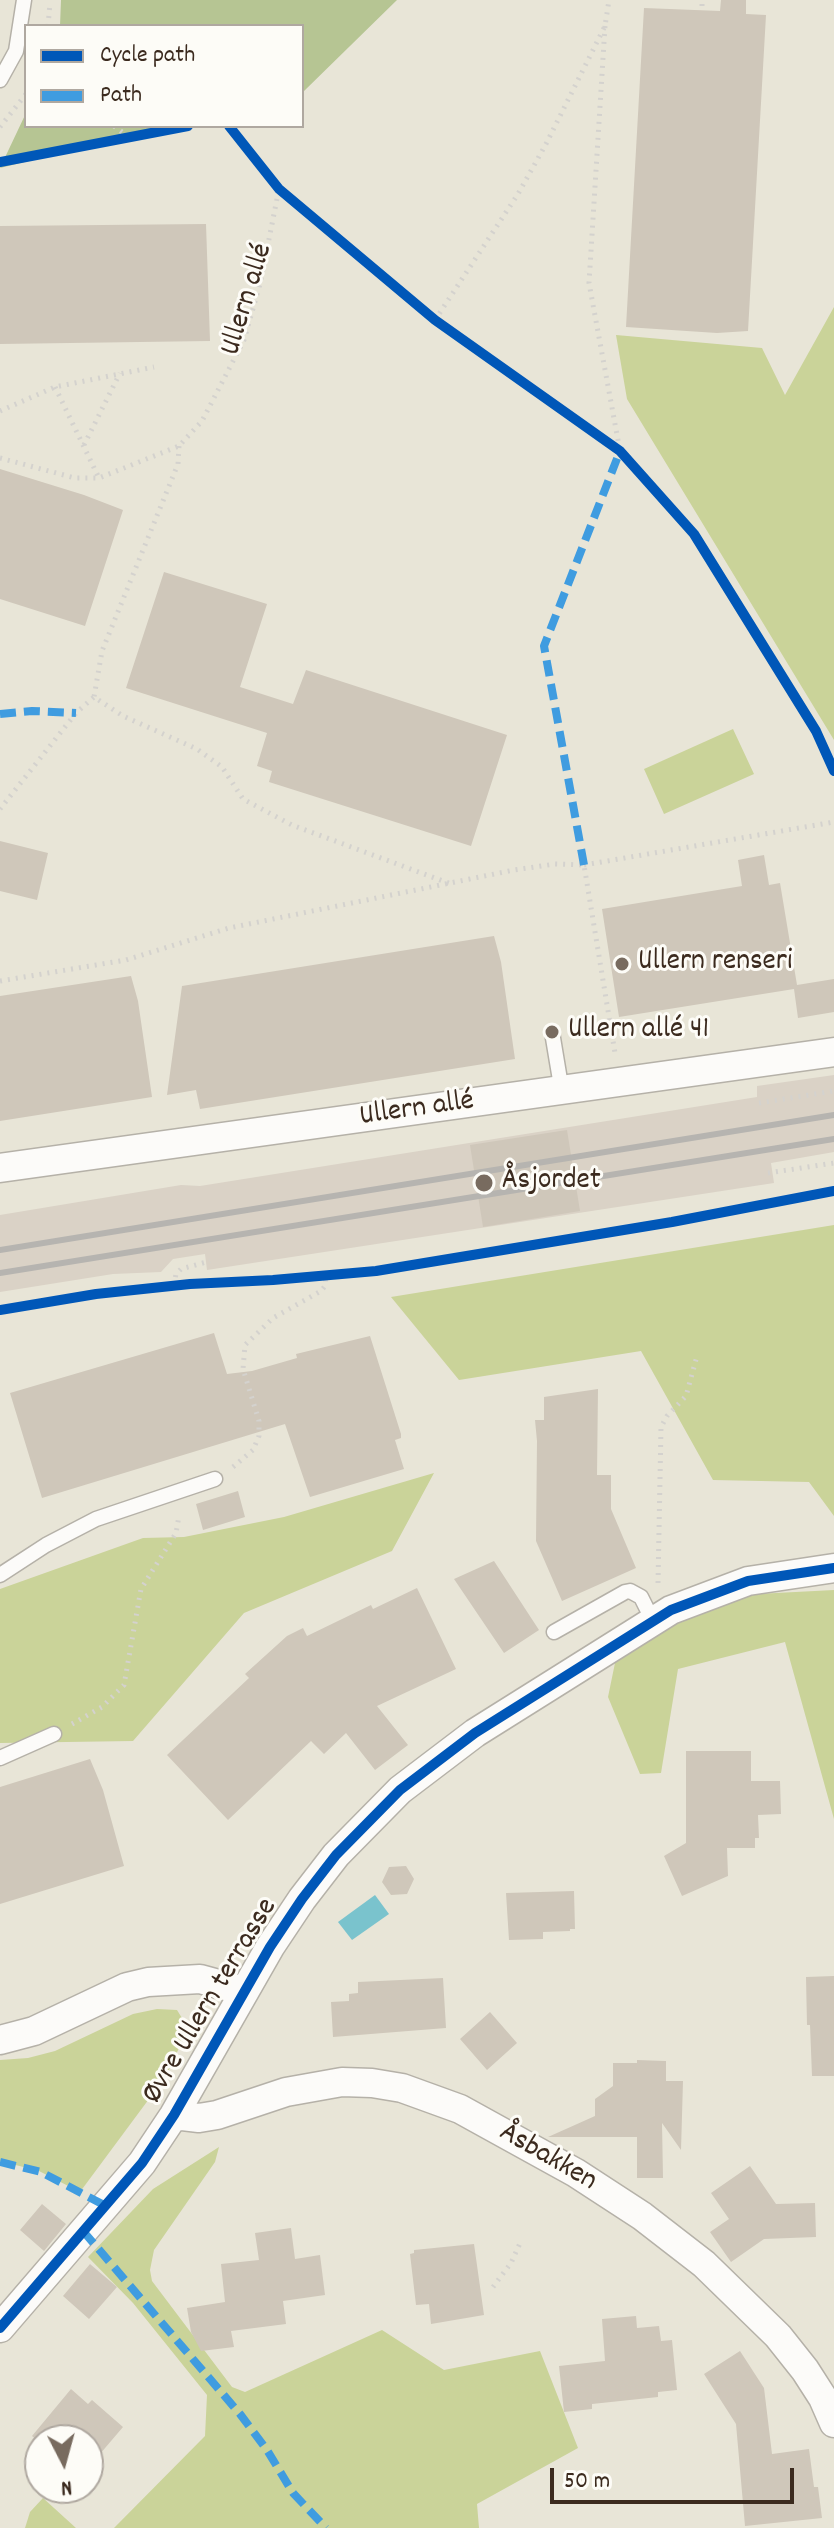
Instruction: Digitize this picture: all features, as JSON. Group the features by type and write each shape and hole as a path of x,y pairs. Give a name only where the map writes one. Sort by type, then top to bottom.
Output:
{"street":[{"name":"Ullern allé","path":"0,1168 834,1052"},
{"name":"Øvre Ullern terrasse","path":"0,2328 142,2163 174,2115 244,1991 302,1899 336,1855 400,1790 475,1733 662,1616 748,1581 834,1568"},
{"path":"0,2040 34,2031 127,1987 148,1982 200,1979 244,1991"},
{"name":"Åsbakken","path":"174,2115 199,2118 217,2115 286,2092 342,2082 402,2088 460,2109 576,2173 653,2224 704,2264 778,2336 805,2370 834,2423"}],"lane":[{"path":"0,80 16,51 24,0"},
{"path":"552,1032 562,1092"},
{"path":"0,1575 46,1545 96,1519 215,1479"},
{"path":"554,1632 630,1591 662,1616"},
{"path":"0,1758 54,1734"}],"path":[{"path":"48,24 50,0"},
{"path":"609,0 589,283 620,451"},
{"path":"435,320 518,194 605,26"},
{"path":"0,127 24,97"},
{"path":"117,128 130,138"},
{"path":"115,141 144,135"},
{"path":"271,178 291,199"},
{"path":"423,310 447,329"},
{"path":"0,411 55,387 154,367"},
{"path":"83,446 120,373"},
{"path":"55,387 99,478"},
{"path":"608,443 630,463"},
{"path":"0,809 76,713 94,697 123,716 197,749 222,767 243,799 292,825 452,884"},
{"path":"0,981 126,960 229,928 514,870 555,864 584,865 834,822"},
{"path":"584,865 617,1065"},
{"path":"759,1103 834,1091"},
{"path":"768,1173 834,1163"},
{"path":"174,1285 176,1274 181,1269 210,1261"},
{"path":"313,1277 330,1275"},
{"path":"215,1479 246,1457 259,1436 259,1421 242,1362 245,1345 273,1318 321,1291 330,1275"},
{"path":"160,1287 190,1284"},
{"path":"662,1616 658,1583 660,1432 667,1416 686,1396 697,1356"},
{"path":"54,1734 102,1707 124,1685 141,1589 179,1524 175,1491"},
{"path":"493,2287 511,2263 521,2241"}],"shaded area":[{"path":"834,1075 834,1152 771,1163 774,1183 207,1270 205,1254 173,1259 161,1272 113,1274 0,1292 0,1215 757,1097 757,1086"}],"green space":[{"path":"61,0 397,0 304,91 304,24 60,24"},
{"path":"24,117 24,128 165,128 0,168"},
{"path":"834,307 834,740 627,399 616,335 762,348 785,395"},
{"path":"733,729 754,774 664,814 644,769"},
{"path":"834,1225 834,1516 809,1482 713,1480 641,1351 459,1380 391,1297"},
{"path":"434,1473 392,1551 244,1613 133,1741 0,1743 0,1589 143,1538 184,1537 284,1517"},
{"path":"834,1590 834,1819 785,1642 678,1669 661,1773 640,1774 608,1697 615,1663 676,1615 757,1594"},
{"path":"157,2009 177,2010 185,2023 179,2048 166,2076 80,2192 39,2171 0,2161 0,2060 28,2058 55,2051 133,2014"},
{"path":"219,2147 215,2162 154,2250 150,2270 152,2281 232,2387 245,2392 382,2330 444,2370 540,2351 578,2448 477,2504 479,2528 114,2528 205,2436 207,2395 133,2303 88,2257 153,2189"},
{"path":"37,2504 50,2504 76,2528 25,2528 30,2512"}],"water":[{"path":"375,1895 389,1914 352,1940 338,1922"}],"building":[{"path":"721,0 746,0 746,14 766,15 748,331 717,333 626,327 644,8 720,11"},
{"path":"206,224 210,341 0,344 0,226"},
{"path":"0,469 123,510 85,626 0,599"},
{"path":"164,572 267,604 240,687 293,704 306,670 507,735 471,846 269,782 272,771 257,766 267,733 126,688"},
{"path":"0,841 48,853 37,900 0,891"},
{"path":"764,855 769,885 780,883 797,985 834,979 834,1012 798,1018 794,989 619,1017 602,909 742,886 738,860"},
{"path":"494,936 501,962 515,1059 200,1109 196,1090 167,1095 182,986"},
{"path":"131,976 138,1001 152,1097 0,1121 0,996"},
{"path":"567,1130 580,1211 483,1227 470,1145"},
{"path":"214,1333 227,1374 252,1371 297,1358 296,1354 370,1336 401,1434 401,1438 395,1440 404,1469 310,1497 285,1424 42,1498 10,1393"},
{"path":"598,1389 597,1475 611,1475 611,1509 636,1568 562,1601 536,1541 535,1420 544,1420 544,1397"},
{"path":"238,1491 245,1517 203,1530 196,1504"},
{"path":"494,1561 539,1630 504,1653 454,1579"},
{"path":"417,1588 456,1669 377,1706 408,1745 375,1770 346,1733 324,1754 311,1741 228,1820 167,1755 249,1678 245,1674 287,1636 303,1628 307,1636 371,1605 373,1609"},
{"path":"686,1751 751,1751 751,1781 780,1781 781,1814 758,1815 759,1838 755,1838 755,1848 727,1848 728,1876 682,1896 664,1856 686,1843"},
{"path":"90,1759 103,1790 124,1866 0,1904 0,1787"},
{"path":"406,1866 414,1879 407,1894 391,1895 382,1882 389,1867"},
{"path":"574,1891 575,1929 543,1932 543,1939 509,1940 506,1893"},
{"path":"834,1976 834,2076 812,2076 806,1977"},
{"path":"443,1978 446,2028 333,2037 331,2002 349,2001 349,1994 358,1993 358,1982"},
{"path":"490,2012 517,2043 487,2070 460,2039"},
{"path":"637,2060 666,2061 666,2081 683,2081 681,2150 662,2123 663,2178 637,2178 637,2137 548,2137 595,2116 595,2099 613,2086 613,2063 637,2063"},
{"path":"750,2166 776,2204 815,2203 816,2237 764,2239 731,2262 710,2232 729,2219 711,2193"},
{"path":"42,2204 66,2224 44,2251 20,2230"},
{"path":"291,2228 295,2259 320,2255 325,2295 283,2301 286,2324 231,2331 234,2347 201,2351 191,2332 187,2308 225,2302 221,2264 259,2260 255,2233"},
{"path":"474,2244 484,2315 431,2324 429,2304 416,2305 410,2254 414,2250"},
{"path":"90,2264 117,2287 89,2319 63,2296"},
{"path":"636,2316 637,2328 659,2326 661,2341 672,2340 677,2390 658,2392 658,2397 592,2404 592,2409 564,2412 559,2366 605,2361 602,2319"},
{"path":"740,2351 764,2388 772,2454 809,2449 822,2518 745,2526 736,2424 704,2374"},
{"path":"71,2389 88,2404 92,2400 123,2427 104,2449 104,2424 42,2424"}],"railway":[{"path":"0,1250 834,1115"},
{"path":"0,1273 834,1139"}],"marked path":[{"path":"584,865 544,646 620,451"},
{"path":"0,714 32,711 76,713"},
{"path":"0,2162 41,2172 106,2206"},
{"path":"83,2231 240,2414 293,2493 326,2528"}],"cycle path":[{"path":"0,162 178,128"},
{"path":"231,128 279,189 435,320 620,451 694,534 816,731 834,771"},
{"path":"0,1310 96,1294 190,1284 376,1271 672,1222 834,1191"},
{"path":"0,2328 142,2163 174,2115 270,1947 302,1899 336,1855 400,1790 475,1733 671,1610 748,1581 834,1568"}],"place":[{"name":"Ullern renseri","path":"622,964"},
{"name":"Ullern allé 41","path":"552,1032"},
{"name":"Åsjordet","path":"484,1183"}]}
